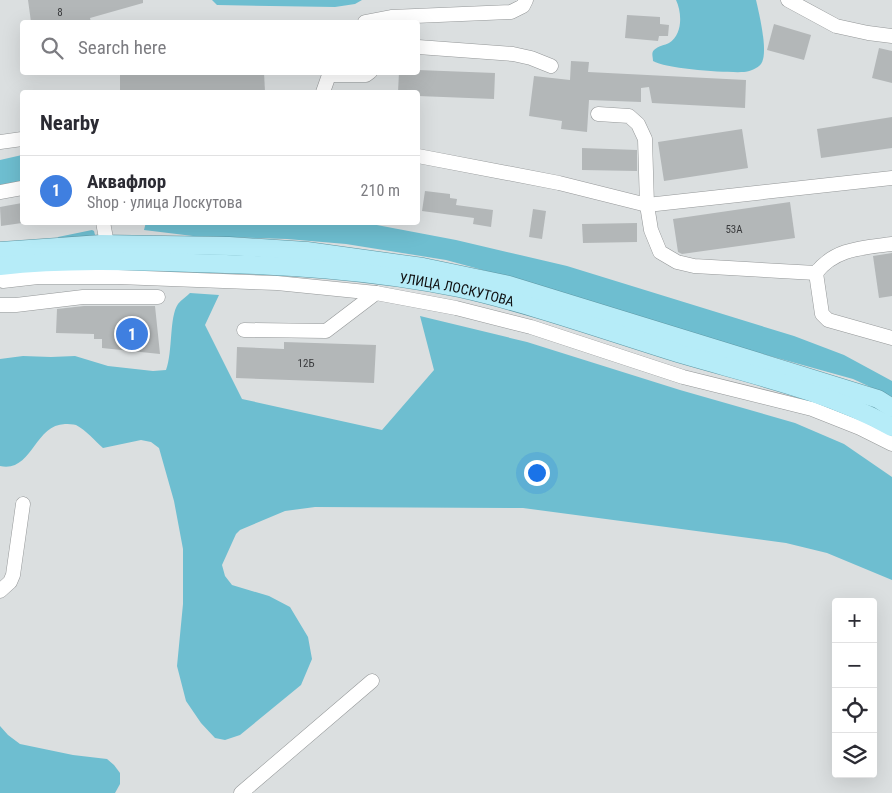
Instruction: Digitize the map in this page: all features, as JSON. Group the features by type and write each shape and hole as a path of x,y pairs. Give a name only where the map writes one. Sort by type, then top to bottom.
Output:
{"main road":[{"name":"УЛИЦА ЛОСКУТОВА","path":"0,251 107,244 229,246 307,251 433,269 509,285 609,315 878,399 892,408"},
{"name":"УЛИЦА ЛОСКУТОВА","path":"0,266 105,261 279,265 336,269 459,288 536,308 818,394 862,411 892,427"}],"street":[{"path":"374,20 391,16 511,12 523,6 526,0"},
{"path":"788,0 836,26 892,36"},
{"path":"420,47 513,54 531,58 550,66"},
{"path":"324,90 330,75"},
{"path":"598,114 629,116 638,124 645,139 647,206 651,230 660,252 677,262 694,266 816,273"},
{"path":"0,142 20,139"},
{"path":"420,156 540,179 647,206 892,178"},
{"path":"0,192 20,188"},
{"path":"104,225 107,244"},
{"path":"892,244 840,253 824,262 816,273 822,314 828,320 892,338"},
{"path":"0,278 3,281 38,277 118,277 277,283 376,293 456,308 531,327 682,377 812,409 860,428 892,444"},
{"path":"244,330 326,331 376,293"},
{"path":"0,305 16,305 83,297 158,297"},
{"path":"0,590 10,582 13,576 23,504"},
{"path":"241,793 372,681"}],"shaded area":[{"path":"212,0 362,0 355,4 335,7 217,5"},
{"path":"676,0 756,0 764,42 761,64 751,71 736,72 683,68 653,61 652,54 654,50 674,39 679,29 680,17"},
{"path":"20,155 20,181 0,186 0,160"},
{"path":"145,225 377,225 456,240 567,266 794,336 844,355 892,381 892,397 853,379 647,322 549,288 446,260 346,244 287,239 193,236 144,230"},
{"path":"92,230 95,235 59,240 58,237"},
{"path":"190,293 219,295 205,325 242,399 382,430 434,370 420,316 527,342 680,390 795,423 844,444 892,477 892,580 827,553 786,543 523,508 315,507 285,511 240,530 236,534 222,565 225,576 232,585 269,596 290,607 308,637 312,659 301,685 240,735 225,740 215,738 201,723 186,701 177,666 183,604 183,549 174,501 159,448 151,442 141,440 103,448 80,427 65,424 55,426 46,432 19,463 11,466 0,466 0,359 23,356 75,356 108,366 153,371 166,370 170,354 175,310 179,303"},
{"path":"0,726 20,744 73,755 107,759 120,773 120,784 115,793 0,793"}],"building":[{"path":"28,0 143,0 143,3 90,18 90,20 31,20"},
{"path":"627,15 660,17 660,24 669,25 668,36 659,36 658,41 625,38"},
{"path":"774,24 811,35 804,60 767,50"},
{"path":"879,48 892,51 892,83 872,78"},
{"path":"571,61 589,62 588,72 746,80 745,108 652,103 649,87 641,88 641,102 589,100 587,132 561,129 562,121 529,116 534,76 570,80"},
{"path":"420,70 495,73 494,99 420,96 420,90 398,90 399,75 420,75"},
{"path":"120,75 264,75 265,90 120,90"},
{"path":"892,117 892,148 821,158 817,129"},
{"path":"742,129 748,168 664,181 658,142"},
{"path":"582,148 637,150 637,171 582,170"},
{"path":"425,191 450,194 450,198 457,199 456,205 493,210 491,227 473,224 474,218 422,211"},
{"path":"790,202 795,238 682,254 678,252 673,219"},
{"path":"20,203 20,223 1,226 0,207"},
{"path":"533,209 546,211 542,239 529,237"},
{"path":"637,223 637,242 583,243 582,224"},
{"path":"892,253 892,296 879,298 873,256"},
{"path":"84,306 155,306 160,354 102,348 102,339 94,339 94,334 56,333 57,309"},
{"path":"284,342 376,345 374,383 236,378 237,347 284,349"}],"place":[{"name":"Аквафлор","path":"132,334"}]}
